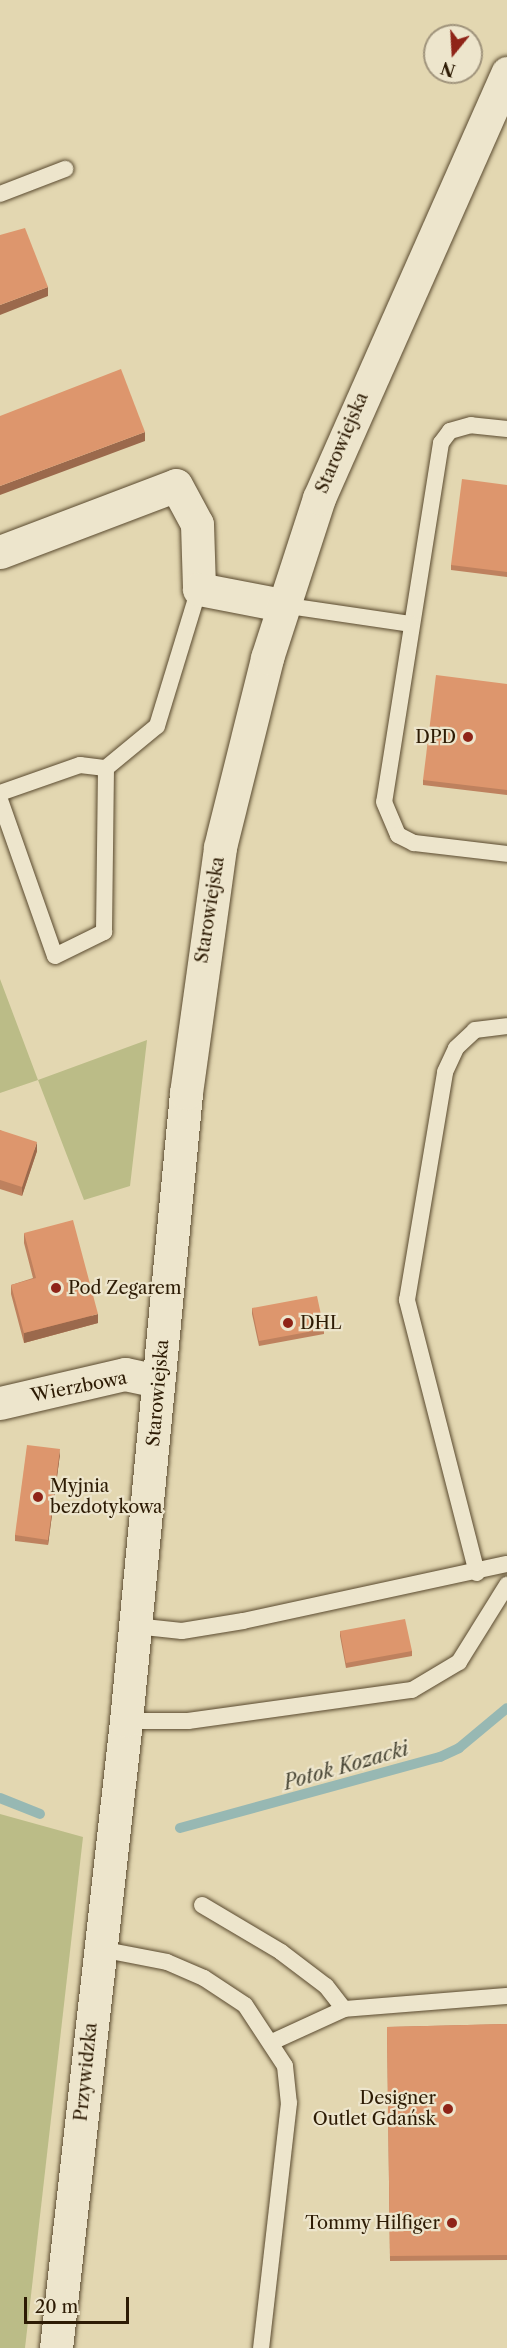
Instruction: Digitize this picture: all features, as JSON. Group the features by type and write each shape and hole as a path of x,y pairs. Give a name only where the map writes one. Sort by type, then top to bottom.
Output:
{"street":[{"name":"Starowiejska","path":"118,1796 158,1381 209,901 250,718 282,605 355,411 507,73"},
{"path":"0,552 176,485 197,524 199,589 282,605"},
{"name":"Wierzbowa","path":"0,1403 125,1374 158,1381"},
{"name":"Przywidzka","path":"56,2348 118,1796"}],"lane":[{"path":"0,194 65,169"},
{"path":"507,429 471,424 450,431 441,443 384,802 388,821 398,835 414,843 507,854"},
{"path":"0,793 80,765 106,768 157,726 199,589"},
{"path":"282,605 411,624"},
{"path":"0,800 55,956 104,932 106,768"},
{"path":"477,1573 407,1300 445,1072 456,1048 475,1030 507,1026"},
{"path":"135,1626 182,1631 233,1623 477,1573 507,1564"},
{"path":"126,1721 188,1721 412,1690 459,1662 507,1585"},
{"path":"202,1905 281,1952 326,1986 344,2008"},
{"path":"100,1949 167,1962 204,1978 245,2005 272,2042 285,2066 289,2103 261,2348"},
{"path":"272,2042 344,2008 507,1996"}],"green space":[{"path":"0,979 38,1080 0,1093"},
{"path":"147,1040 130,1186 84,1200 38,1080"},
{"path":"0,1814 83,1837 25,2348 0,2348"}],"building":[{"path":"25,228 48,287 0,305 0,235"},
{"path":"121,369 145,432 0,486 0,416"},
{"path":"462,479 507,485 507,572 451,565"},
{"name":"DPD","path":"436,675 507,684 507,790 423,780"},
{"path":"0,1130 37,1142 22,1187 0,1180"},
{"path":"73,1220 98,1314 24,1333 11,1285 36,1278 24,1233"},
{"name":"DHL","path":"317,1296 324,1329 259,1341 252,1308"},
{"name":"Myjnia bezdotykowa","path":"27,1445 60,1449 48,1540 15,1535"},
{"path":"405,1619 412,1651 346,1663 340,1631"},
{"name":"Designer Outlet Gdańsk","path":"507,2024 507,2255 390,2256 387,2027"}],"waterway":[{"name":"Potok Kozacki","path":"180,1828 440,1757 459,1748 507,1708"},
{"name":"Potok Kozacki","path":"0,1798 40,1814"}],"place":[{"name":"DPD","path":"468,737"},
{"name":"Pod Zegarem","path":"56,1288"},
{"name":"DHL","path":"288,1323"},
{"name":"Myjnia bezdotykowa","path":"38,1497"},
{"name":"Designer Outlet Gdańsk","path":"448,2109"},
{"name":"Tommy Hilfiger","path":"452,2223"}]}
